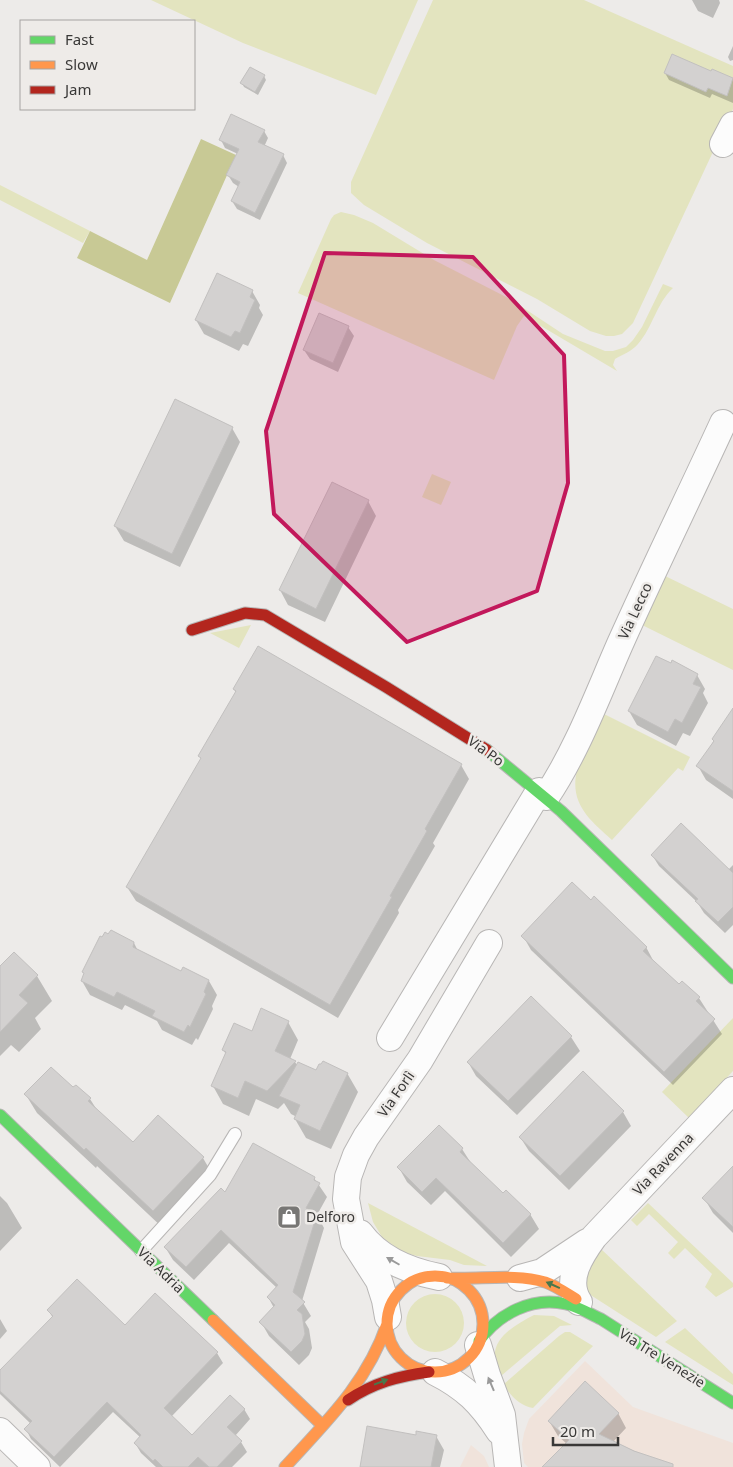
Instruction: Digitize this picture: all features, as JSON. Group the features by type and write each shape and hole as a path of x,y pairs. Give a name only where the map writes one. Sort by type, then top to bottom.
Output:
{"street":[{"name":"Via Lecco","path":"542,794 560,774 574,747 723,423"},
{"name":"Via Po","path":"192,630 245,613 265,615 492,753 542,794 731,972"},
{"path":"390,1038 542,794"},
{"name":"Via Forlì","path":"387,1320 383,1293 374,1272 354,1242 346,1199 350,1171 366,1137 420,1060 489,943"},
{"path":"439,957 468,979"},
{"name":"Via Ravenna","path":"585,1308 575,1296 573,1286 580,1258 594,1237 733,1090"},
{"name":"Via Adria","path":"0,1115 322,1425"},
{"name":"Via Forlì","path":"348,1216 363,1238 381,1254 411,1270 443,1278"},
{"name":"Via Ravenna","path":"520,1278 535,1275 553,1266 594,1237"},
{"path":"286,1467 339,1407 374,1356 392,1302 402,1289 415,1281 431,1277 454,1281 468,1290 477,1302 483,1326 479,1343 472,1355 452,1369 400,1376 374,1385 339,1407"},
{"name":"Via Tre Venezie","path":"443,1278 466,1280 520,1278 543,1281 554,1285 585,1308 733,1403"},
{"name":"Via Tre Venezie","path":"479,1343 484,1333 496,1321 514,1310 536,1302 548,1300 585,1308"},
{"path":"387,1320 389,1340 396,1353 414,1368 432,1372 454,1382 475,1399 500,1433 507,1458"},
{"path":"479,1343 485,1369 501,1410 507,1458"},
{"path":"0,1431 37,1467"}],"lane":[{"path":"141,1251 210,1175 236,1134"}],"highlighted area":[{"path":"325,253 473,257 564,355 568,483 537,591 407,642 274,514 266,431"}],"shaded area":[{"path":"585,1361 633,1407 733,1443 733,1467 528,1467 524,1463 522,1444 529,1419"},
{"path":"471,1445 484,1456 489,1467 460,1467"}],"green space":[{"path":"151,0 418,0 376,95 243,43"},
{"path":"433,0 584,0 733,66 733,109 633,323 622,334 606,336 590,331 537,299 427,243 364,205 351,193 351,182"},
{"path":"201,139 236,155 170,303 77,258 90,231 147,260"},
{"path":"0,185 90,231 83,243 0,200"},
{"path":"341,212 373,223 434,260 510,299 563,334 605,351 626,347 642,327 663,284 673,288 662,301 638,344 615,359 613,365 617,371 524,316 517,326 494,380 298,293 331,219 334,215"},
{"path":"432,474 451,482 441,505 422,497"},
{"path":"661,574 733,609 733,670 638,623"},
{"path":"251,625 239,648 210,633"},
{"path":"604,714 690,757 683,771 678,768 612,840 583,810 576,792 575,782 577,770"},
{"path":"733,1018 733,1071 689,1118 662,1092"},
{"path":"368,1203 487,1266 464,1265 450,1260 402,1252 382,1237 373,1222"},
{"path":"648,1203 733,1283 733,1287 716,1297 705,1287 712,1274 685,1248 674,1259 668,1253 678,1242 649,1214 637,1226 631,1220"},
{"path":"601,1249 677,1321 656,1337 589,1294 582,1277"},
{"path":"435,1294 451,1299 459,1307 464,1323 459,1339 451,1347 435,1352 419,1347 411,1339 406,1323 411,1307 419,1299"},
{"path":"534,1315 554,1316 572,1325 560,1326 501,1376 495,1361 497,1345 501,1338 513,1327"},
{"path":"685,1328 733,1374 733,1385 665,1342"},
{"path":"565,1332 570,1332 593,1346 533,1408 520,1403 512,1396 504,1384"}],"building":[{"path":"672,54 711,71 712,69 733,78 727,96 708,88 706,92 664,73"},
{"path":"250,67 265,75 255,92 240,83"},
{"path":"231,114 265,130 258,142 284,154 255,213 231,201 240,182 226,175 239,149 219,140"},
{"path":"217,273 253,290 250,297 255,300 240,333 235,331 231,337 195,320"},
{"path":"319,313 349,326 333,363 303,350"},
{"path":"175,399 233,427 172,554 114,526"},
{"path":"332,482 369,500 316,609 279,590"},
{"path":"258,646 462,764 425,829 427,831 390,896 392,897 330,1005 126,887 201,758 198,756 236,691 233,689"},
{"path":"656,656 671,663 672,660 698,674 693,684 701,687 682,723 675,719 668,732 628,711"},
{"path":"733,708 733,791 696,766 714,741 712,739"},
{"path":"681,823 733,873 733,907 718,922 695,901 698,899 651,855"},
{"path":"572,882 591,900 594,896 647,947 643,951 679,984 682,981 700,997 696,1001 715,1019 664,1072 521,936"},
{"path":"111,930 134,942 133,947 181,971 183,967 209,980 204,992 206,994 190,1027 188,1025 184,1032 152,1016 155,1011 117,992 114,997 81,981 84,973 82,972 100,936 102,937 105,932 108,934"},
{"path":"14,952 38,975 19,995 28,1003 0,1032 0,966"},
{"path":"531,996 572,1036 508,1101 467,1062"},
{"path":"261,1008 289,1021 275,1051 296,1061 267,1091 245,1081 238,1098 211,1086 226,1052 222,1050 234,1023 252,1031"},
{"path":"323,1061 348,1073 320,1131 294,1119 300,1105 279,1096 298,1062 316,1070"},
{"path":"51,1067 73,1087 76,1085 91,1098 88,1101 133,1142 158,1115 204,1157 153,1211 86,1148 84,1150 24,1094"},
{"path":"583,1071 624,1111 560,1176 519,1137"},
{"path":"439,1125 463,1148 460,1152 503,1193 506,1190 531,1214 503,1243 436,1178 422,1192 397,1167"},
{"path":"253,1143 315,1177 314,1180 320,1183 306,1208 317,1214 293,1292 305,1302 297,1310 302,1314 305,1334 302,1341 291,1352 259,1322 275,1305 267,1297 278,1285 221,1230 186,1267 164,1247 221,1188 225,1192"},
{"path":"733,1166 733,1227 702,1198"},
{"path":"77,1279 125,1325 155,1293 218,1352 164,1408 192,1435 230,1395 245,1409 227,1427 242,1441 217,1467 209,1467 198,1457 188,1467 163,1467 155,1459 153,1461 134,1443 141,1435 107,1402 54,1457 24,1429 32,1421 0,1391 0,1370 53,1316 47,1310"},
{"path":"585,1381 619,1413 599,1434 634,1451 673,1464 673,1467 542,1467 569,1440 548,1421"},
{"path":"367,1426 416,1435 416,1431 437,1435 431,1467 360,1467"}],"traffic: fast":[{"path":"487,750 561,811 733,978"},
{"path":"0,1115 213,1320"},
{"path":"479,1341 496,1323 517,1309 541,1303 566,1304 601,1319 733,1403"}],"traffic: slow":[{"path":"435,1276 453,1280 469,1290 479,1306 483,1324 479,1342 469,1358 453,1368 435,1372 417,1368 401,1358 391,1342 387,1324 391,1306 401,1290 417,1280 435,1276"},
{"path":"447,1278 509,1277 533,1279 545,1282 576,1299"},
{"path":"213,1320 322,1425"},
{"path":"285,1467 330,1418 357,1383 379,1345 387,1324"}],"traffic: jam":[{"path":"192,630 245,613 265,615 487,750"},
{"path":"348,1400 367,1389 387,1381 429,1372"}],"place":[{"name":"Delforo","path":"289,1217"}]}
